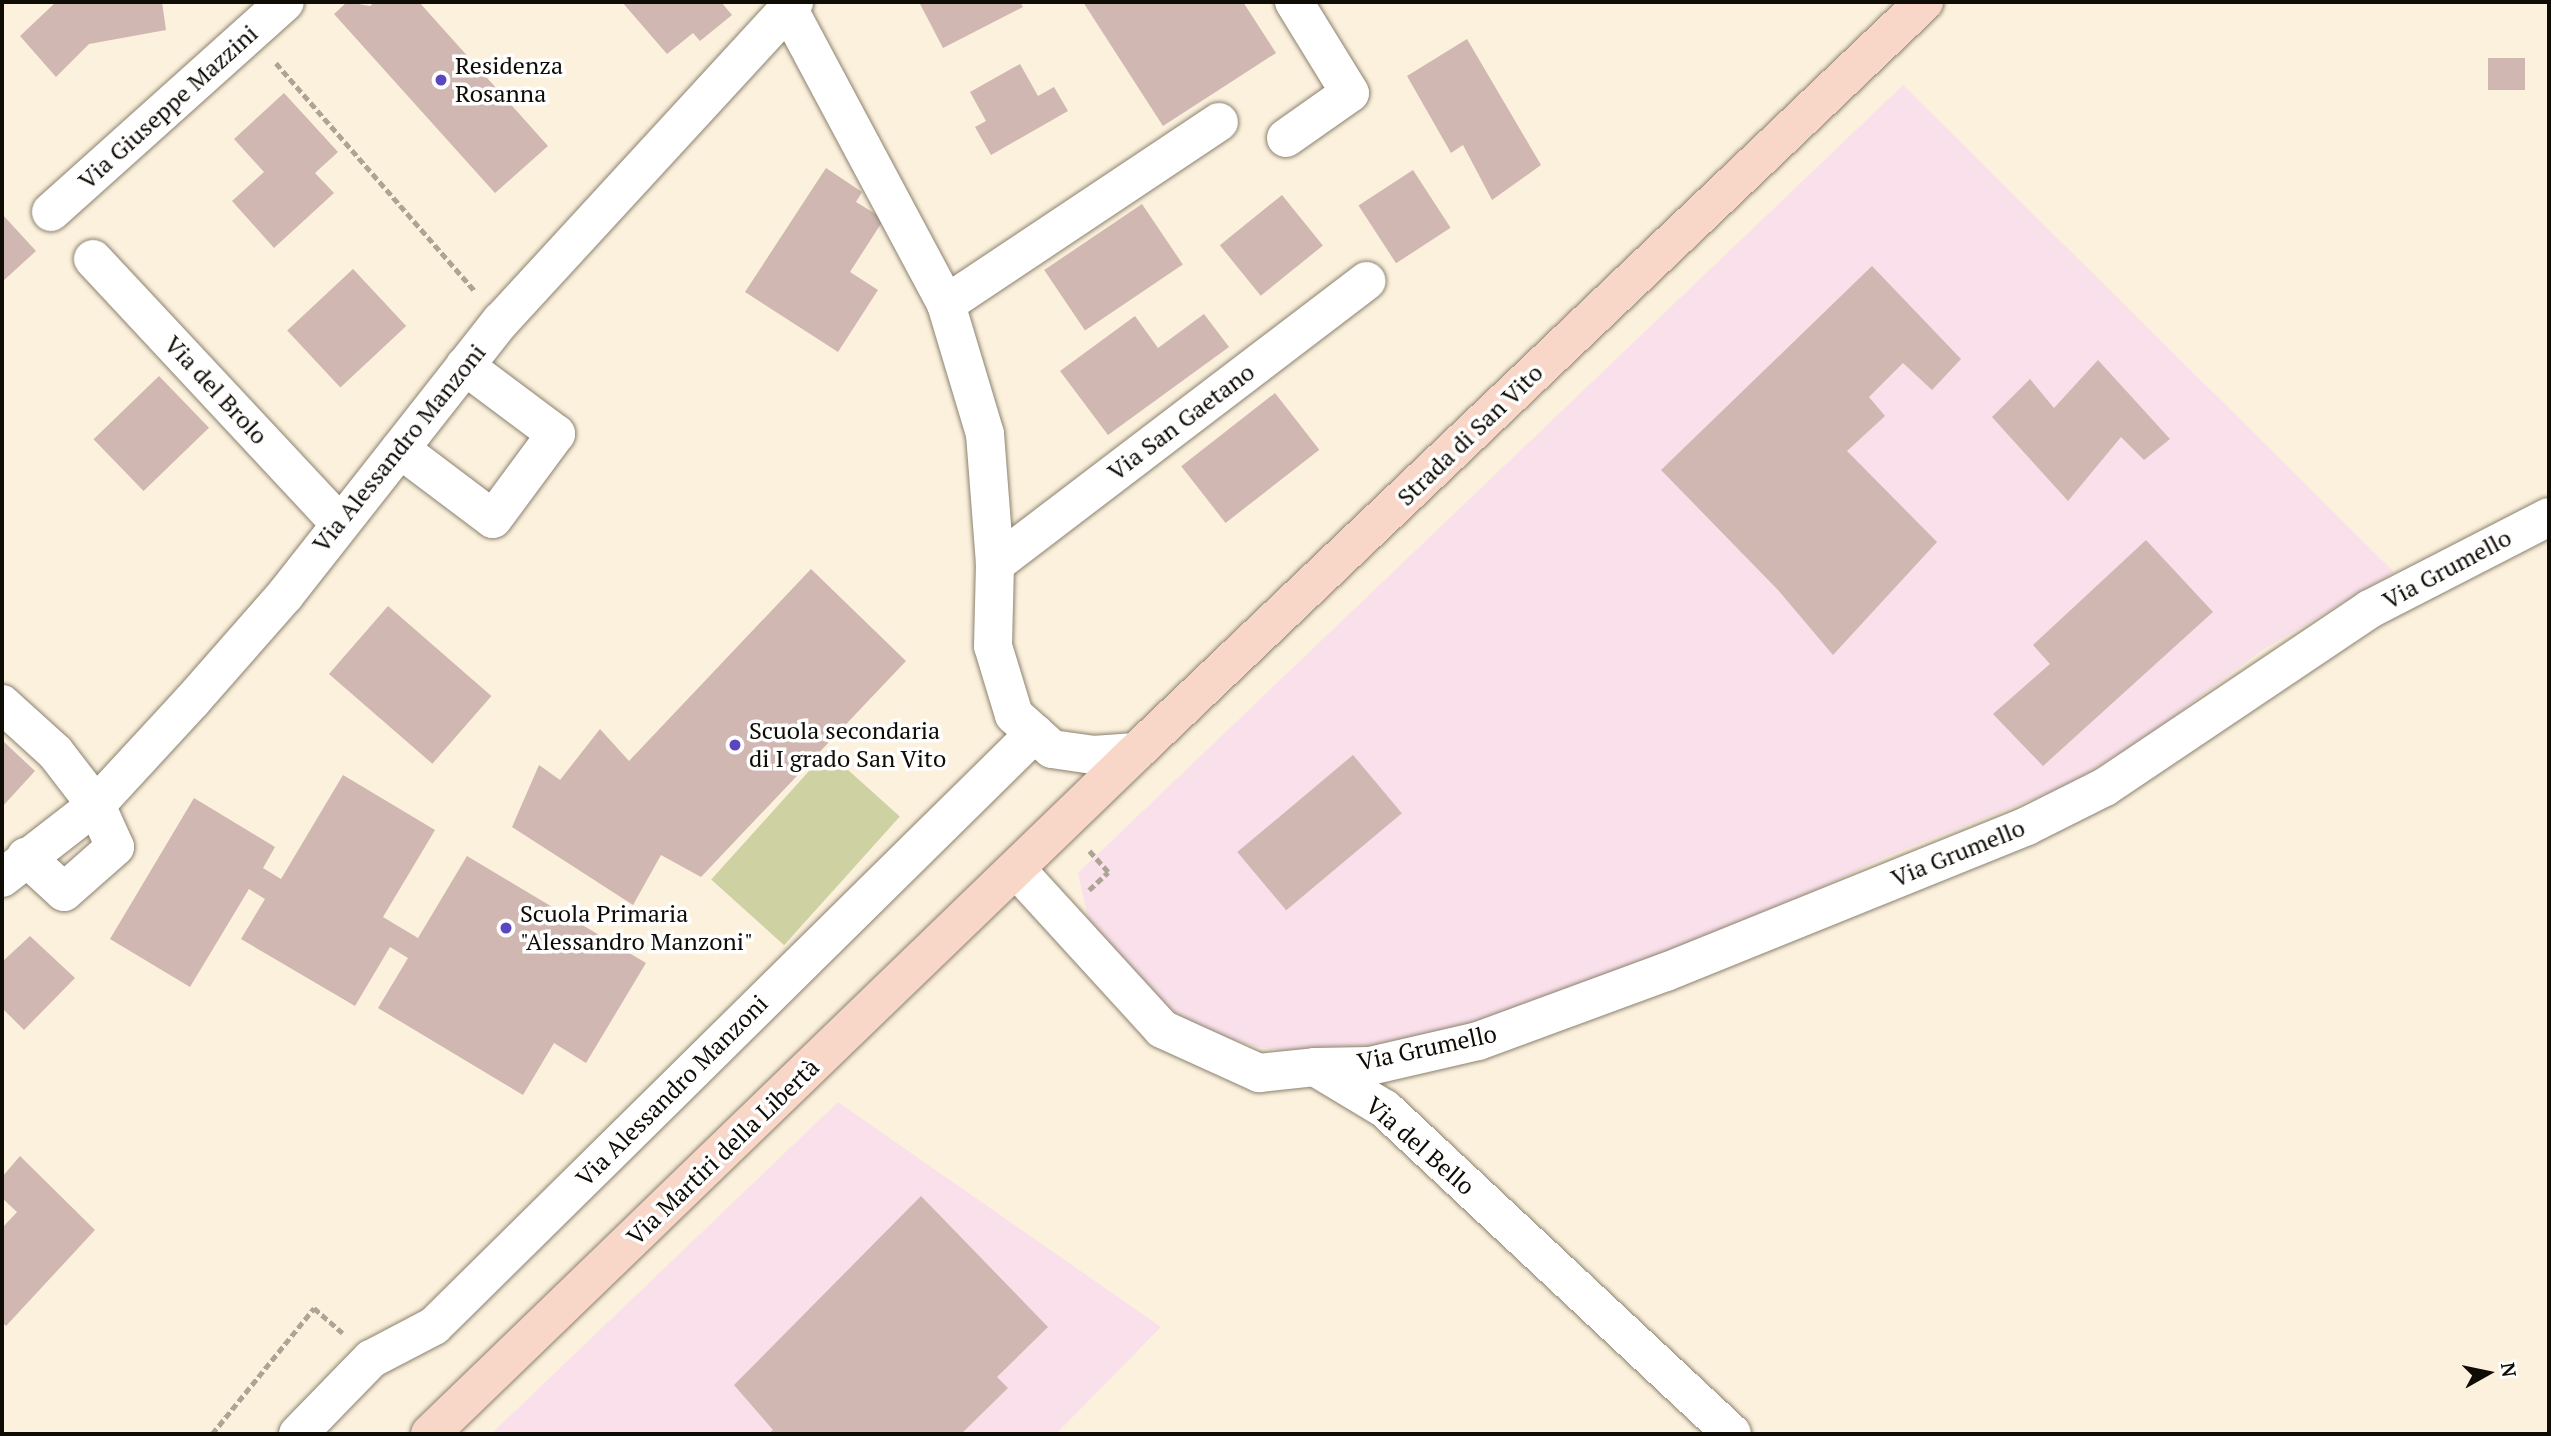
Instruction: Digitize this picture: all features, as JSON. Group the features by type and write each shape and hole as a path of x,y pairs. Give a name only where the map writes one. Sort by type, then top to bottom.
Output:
{"main road":[{"name":"Strada di San Vito","path":"1017,870 1136,752 1924,2"},
{"name":"Via Martiri della Libertà","path":"429,1434 1017,870"}],"street":[{"name":"Via Giuseppe Mazzini","path":"51,212 285,2"},
{"path":"791,5 946,304 985,433 995,564 993,646 1014,715 1052,749 1093,755 1136,752"},
{"name":"Via Alessandro Manzoni","path":"14,868 96,805 285,595 338,522 400,449 501,321 791,5"},
{"path":"1286,138 1350,93 1308,7"},
{"path":"946,304 1219,122"},
{"name":"Via del Brolo","path":"93,259 338,522"},
{"name":"Via San Gaetano","path":"995,564 1366,281"},
{"path":"400,449 493,519 556,435 465,366"},
{"name":"Via Grumello","path":"1315,1067 1370,1066 1478,1041 1666,972 2027,826 2105,787 2370,610 2549,517"},
{"path":"2,704 55,752 96,805 115,847 64,892 14,868"},
{"name":"Via Alessandro Manzoni","path":"298,1434 371,1359 433,1326 1035,733"},
{"path":"1017,870 1162,1029 1259,1073 1315,1067"},
{"name":"Via del Bello","path":"1315,1067 1385,1109 1732,1434"}],"path":[{"path":"250,33 501,321"},
{"path":"212,1434 314,1308"}],"shaded area":[{"path":"1903,85 2394,572 2261,651 2151,733 2069,785 1883,858 1672,959 1468,1027 1331,1057 1257,1047 1200,1029 1148,994 1106,953 1088,918 1078,873"},
{"path":"838,1102 1161,1327 1056,1434 491,1434"}],"green space":[{"path":"827,751 900,817 784,945 711,880"}],"building":[{"path":"56,2 162,2 166,30 89,44 56,77 20,36"},
{"name":"Residenza Rosanna","path":"347,2 370,6 375,2 419,2 548,146 495,193 334,14"},
{"path":"622,2 721,2 732,15 700,41 693,33 667,54"},
{"path":"919,2 1020,2 1023,7 943,48"},
{"path":"1083,2 1243,2 1276,53 1163,126"},
{"path":"1467,39 1541,165 1492,200 1463,145 1451,153 1407,76"},
{"path":"2488,58 2525,58 2525,90 2488,90"},
{"path":"1020,64 1038,96 1054,87 1068,111 991,155 975,127 986,121 970,92"},
{"path":"284,93 338,152 315,173 334,193 274,248 232,201 264,172 234,139"},
{"path":"826,168 862,192 856,202 884,219 850,272 878,290 838,352 745,292"},
{"path":"1413,170 1451,228 1396,263 1358,205"},
{"path":"1282,195 1323,246 1261,296 1220,245"},
{"path":"1142,204 1183,265 1085,331 1044,270"},
{"path":"2,214 36,251 2,282"},
{"path":"1872,266 1961,359 1932,390 1903,363 1869,397 1885,416 1847,451 1937,542 1833,655 1778,590 1661,470"},
{"path":"353,269 406,326 340,387 287,330"},
{"path":"1204,314 1229,347 1108,435 1060,371 1135,316 1158,348"},
{"path":"2098,360 2170,439 2144,460 2121,437 2068,501 1992,417 2030,379 2054,408"},
{"path":"159,376 209,428 144,491 94,439"},
{"path":"1275,393 1319,450 1226,523 1181,466"},
{"path":"2146,540 2213,612 2043,766 1993,714 2050,664 2033,645"},
{"name":"Scuola secondaria di I grado San Vito","path":"811,569 906,661 701,877 661,855 633,905 512,827 539,765 560,780 600,729 629,761"},
{"path":"388,606 491,696 432,764 329,674"},
{"path":"2,740 35,771 2,807"},
{"path":"1353,755 1402,813 1286,910 1237,852"},
{"name":"Scuola Primaria \"Alessandro Manzoni\"","path":"343,775 435,830 383,917 418,938 467,856 646,963 586,1063 554,1043 523,1095 378,1008 408,958 390,947 355,1006 241,939 265,899 249,889 190,987 110,939 194,798 275,847 263,868 281,879"},
{"path":"30,936 75,978 24,1030 2,1008 2,962"},
{"path":"20,1156 95,1230 6,1326 2,1322 2,1228 17,1212 2,1198 2,1177"},
{"path":"921,1196 1048,1327 997,1377 1008,1388 961,1434 768,1434 773,1430 734,1385"}],"place":[{"name":"Residenza Rosanna","path":"441,80"},
{"name":"Scuola secondaria di I grado San Vito","path":"735,745"},
{"name":"Scuola Primaria \"Alessandro Manzoni\"","path":"506,928"}]}
